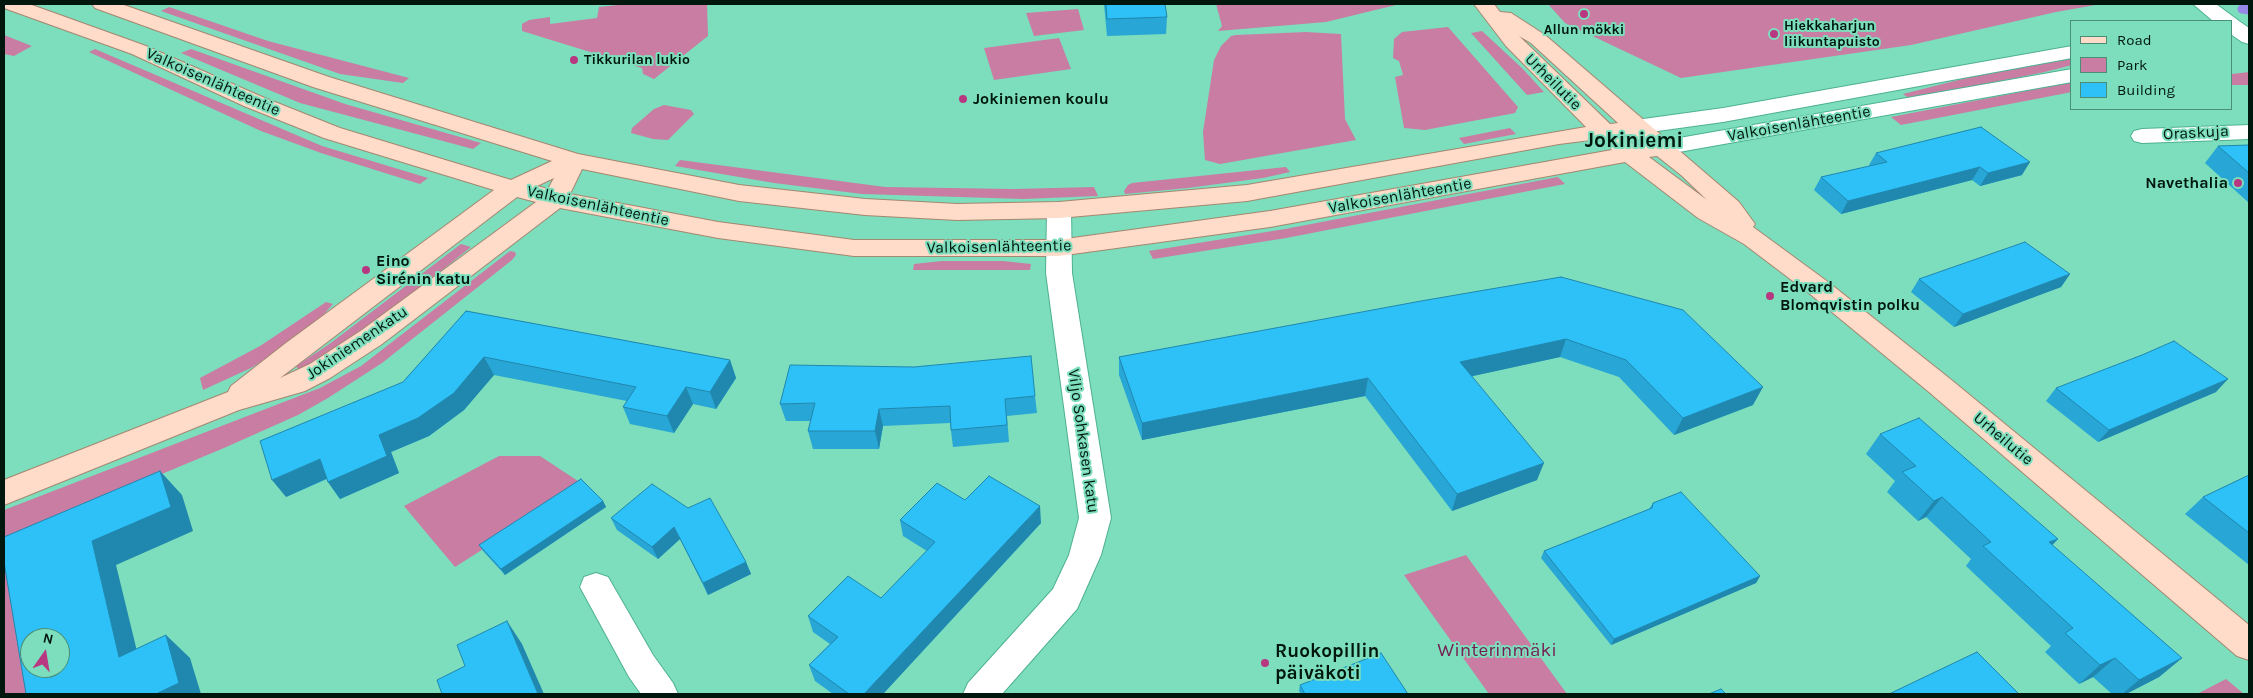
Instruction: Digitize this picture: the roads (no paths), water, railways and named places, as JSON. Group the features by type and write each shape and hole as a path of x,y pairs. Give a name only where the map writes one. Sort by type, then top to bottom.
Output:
{"main road":[{"name":"Valkoisenlähteentie","path":"11,4 139,50 252,101 332,133 513,188 556,200 718,230 836,246 1058,248 1270,219 1662,148"},
{"name":"Valkoisenlähteentie","path":"102,4 321,82 574,160 739,193 865,207 957,212 1059,210 1247,193 1559,137 1636,127"},
{"name":"Urheilutie","path":"1484,4 1538,39 1730,208 1752,238"},
{"name":"Urheilutie","path":"1484,4 1513,42 1604,131 1631,154 1706,212 1752,238 1820,288 1947,391 2249,645"},
{"name":"Jokiniemenkatu","path":"232,401 296,350 513,188 574,160"},
{"path":"556,200 574,160"},
{"name":"Jokiniemenkatu","path":"4,493 232,401 295,384 320,371 372,337 493,244 556,200"}],"street":[{"path":"2203,4 2225,20"},
{"path":"2233,52 2249,50"},
{"name":"Valkoisenlähteentie","path":"1636,127 1716,116 2070,52"},
{"name":"Valkoisenlähteentie","path":"1662,148 2070,75"},
{"name":"Oraskuja","path":"2142,136 2249,132"},
{"name":"Viljo Sohkasen katu","path":"980,694 1065,599 1085,555 1095,518 1059,273 1059,210"},
{"path":"596,587 642,666 661,694"}],"waterway":[{"path":"2242,9 2249,10"}],"place":[{"name":"Allun mökki","path":"1584,14"},
{"name":"Hiekkaharjun liikuntapuisto","path":"1774,34"},
{"name":"Tikkurilan lukio","path":"574,60"},
{"name":"Jokiniemen koulu","path":"963,99"},
{"name":"Navethalia","path":"2238,183"},
{"name":"Eino Sirénin katu","path":"366,270"},
{"name":"Edvard Blomqvistin polku","path":"1770,296"},
{"name":"Ruokopillin päiväkoti","path":"1265,663"}],"district":[{"name":"Jokiniemi","path":"1634,141"}],"park label":[{"name":"Winterinmäki","path":"1497,651"}]}
